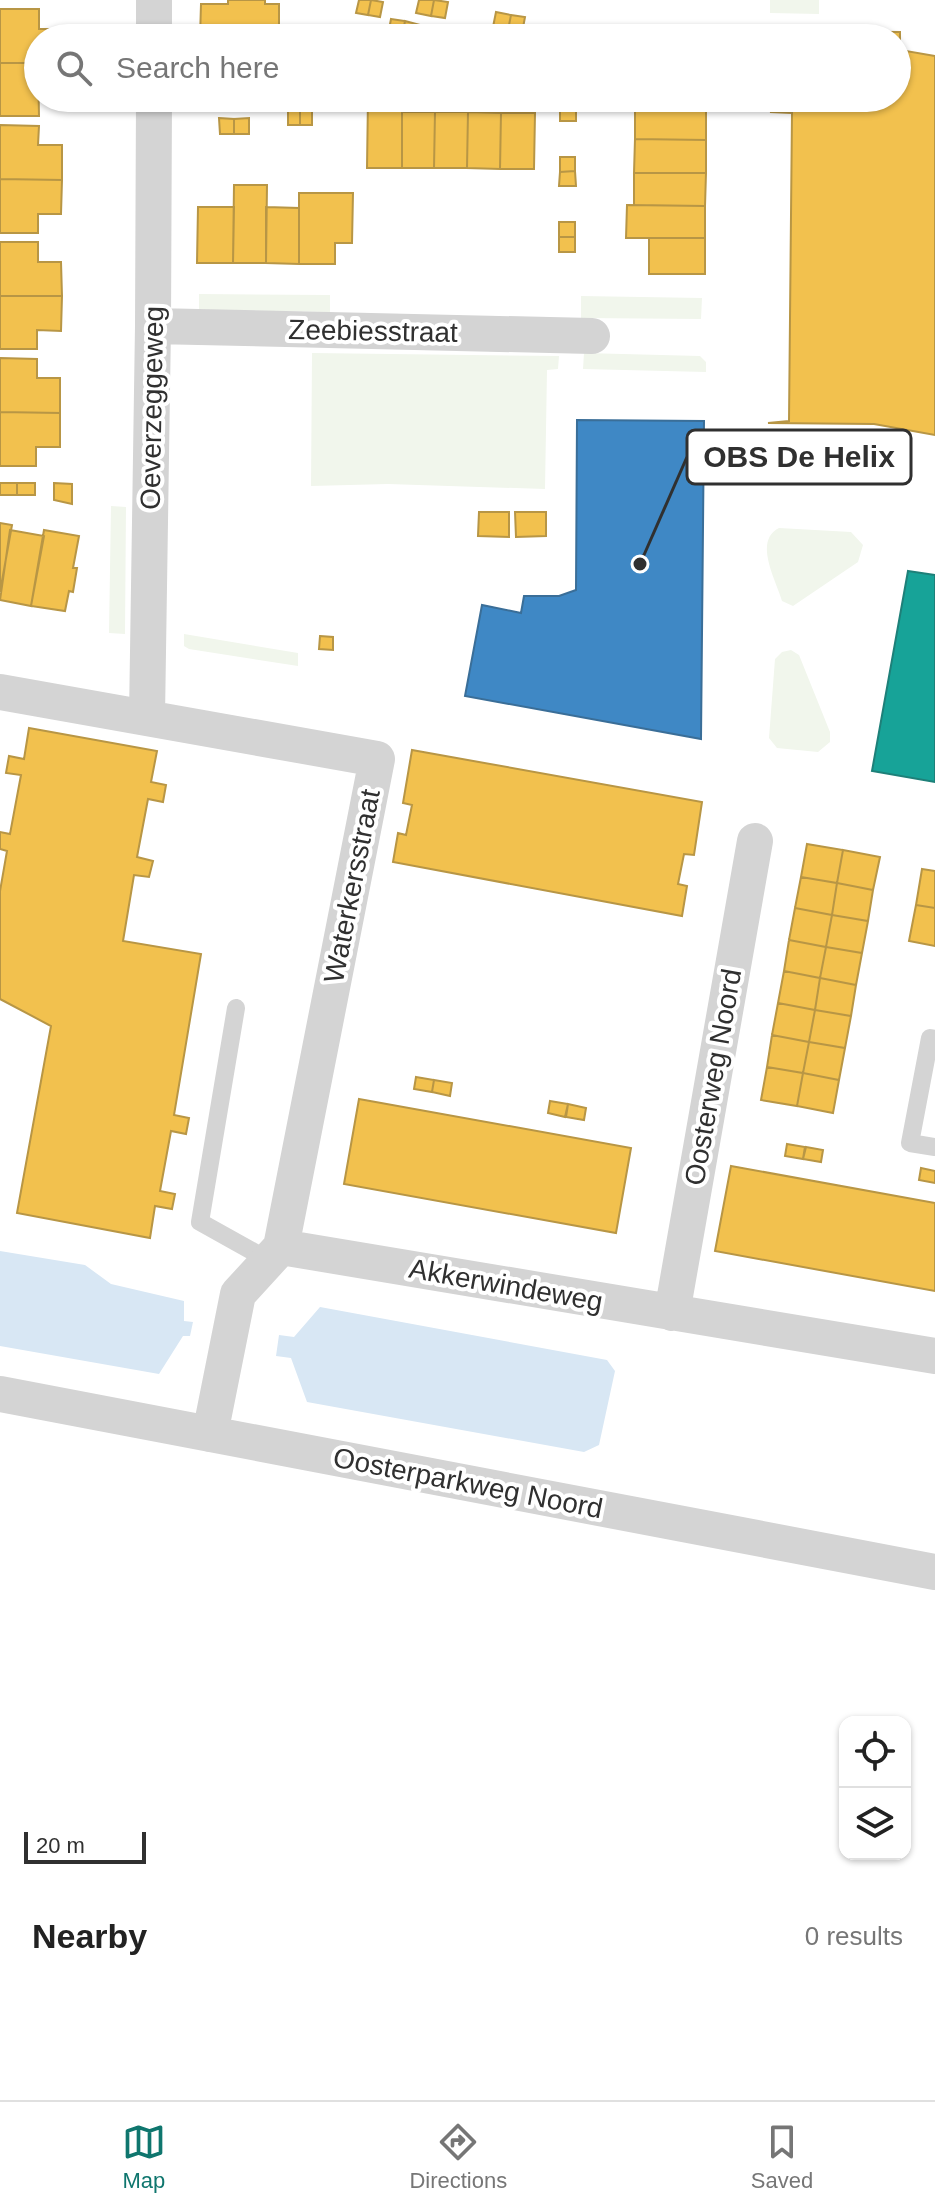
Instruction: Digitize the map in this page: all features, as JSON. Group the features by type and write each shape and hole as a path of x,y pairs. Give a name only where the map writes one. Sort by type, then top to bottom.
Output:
{"street":[{"path":"154,0 154,24"},
{"name":"Oeverzeggeweg","path":"147,717 154,112"},
{"name":"Zeebiesstraat","path":"153,326 592,336"},
{"name":"Waterkersstraat","path":"0,692 377,759 275,1254"},
{"name":"Oosterweg Noord","path":"672,1313 755,841"},
{"path":"210,1434 238,1294 275,1254"},
{"name":"Akkerwindeweg","path":"275,1254 935,1356"},
{"name":"Oosterparkweg Noord","path":"0,1394 935,1572"}],"lane":[{"path":"236,1008 200,1222 275,1254"},
{"path":"935,1039 930,1038 910,1143 935,1147"}],"shaded area":[{"path":"770,0 819,0 819,14 770,13"},
{"path":"199,294 330,295 330,312 199,310"},
{"path":"581,296 702,298 701,319 581,318"},
{"path":"312,353 559,356 558,369 547,370 545,489 388,484 311,486"},
{"path":"584,353 700,356 706,362 706,372 583,369"},
{"path":"111,506 126,507 125,634 109,633"},
{"path":"779,528 851,532 863,545 858,562 793,606 782,601 768,562 768,542 771,534"},
{"path":"184,634 298,653 298,666 189,649 184,646"},
{"path":"791,650 799,655 830,732 830,742 818,752 777,748 769,738 775,659 782,652"}],"water":[{"path":"0,1251 85,1265 111,1284 184,1301 184,1321 193,1322 190,1336 183,1336 159,1374 0,1346"},
{"path":"320,1307 607,1360 615,1371 599,1445 584,1452 307,1402 291,1358 276,1356 279,1335 294,1337"}],"building: Homes":[{"path":"228,0 265,0 265,4 279,4 279,24 200,24 201,4 228,4"},
{"path":"359,0 371,0 368,15 356,13"},
{"path":"371,0 383,2 380,17 368,15"},
{"path":"419,0 434,0 431,16 416,13"},
{"path":"434,0 448,2 445,18 431,16"},
{"path":"0,9 39,9 39,24 24,24 24,63 0,63"},
{"path":"496,12 511,15 509,24 494,24"},
{"path":"511,15 525,17 524,24 509,24"},
{"path":"391,19 405,21 404,24 390,24"},
{"path":"911,52 935,56 935,435 874,424 768,423 789,421 792,113 771,112 911,112"},
{"path":"0,63 24,63 24,112 39,112 39,116 0,116"},
{"path":"288,112 300,112 300,125 288,125"},
{"path":"300,112 312,112 312,125 300,125"},
{"path":"368,112 402,112 402,168 367,168"},
{"path":"402,112 435,112 434,168 402,168"},
{"path":"435,112 468,112 467,168 434,168"},
{"path":"468,112 501,113 500,169 467,168"},
{"path":"560,112 576,112 576,121 560,121"},
{"path":"635,112 706,112 706,140 635,139"},
{"path":"501,113 535,113 534,169 500,169"},
{"path":"219,118 234,119 234,134 220,134"},
{"path":"249,118 249,134 234,134 234,119"},
{"path":"0,125 39,126 38,145 62,145 62,180 0,179"},
{"path":"635,139 706,140 706,173 634,173"},
{"path":"560,157 575,157 575,171 560,172"},
{"path":"575,171 576,186 559,186 560,172"},
{"path":"634,173 706,173 705,206 634,205"},
{"path":"0,179 62,180 61,214 38,214 38,233 0,233"},
{"path":"234,185 267,185 266,263 233,263"},
{"path":"299,193 353,193 352,243 335,243 335,264 299,264"},
{"path":"627,205 705,206 705,238 626,238"},
{"path":"198,207 234,207 233,263 197,263"},
{"path":"266,207 299,208 299,264 266,263"},
{"path":"559,222 575,222 575,237 559,237"},
{"path":"559,237 575,237 575,252 559,252"},
{"path":"649,238 705,238 705,274 649,274"},
{"path":"0,242 38,242 38,262 61,262 62,296 0,296"},
{"path":"0,296 62,296 61,331 37,330 37,349 0,349"},
{"path":"0,358 37,359 37,378 60,378 60,413 0,412"},
{"path":"0,412 60,413 60,447 36,447 36,466 0,466"},
{"path":"0,483 17,483 17,495 0,495"},
{"path":"17,483 35,483 35,495 17,495"},
{"path":"54,483 72,484 72,504 54,500"},
{"path":"479,512 509,512 509,537 478,536"},
{"path":"515,512 546,512 546,536 516,537"},
{"path":"0,523 12,525 0,592"},
{"path":"10,530 44,536 31,606 0,600"},
{"path":"44,530 79,536 73,568 77,568 73,592 69,591 65,611 31,606"},
{"path":"320,636 333,637 333,650 319,649"},
{"path":"29,728 157,751 151,782 166,785 163,802 148,799 137,857 153,861 149,877 134,875 123,941 201,954 174,1115 189,1118 186,1134 171,1131 160,1191 175,1194 172,1209 155,1206 150,1238 17,1213 51,1026 0,999 0,891 7,851 0,849 0,832 10,834 21,775 6,773 9,756 24,759"},
{"path":"412,750 702,802 694,855 684,854 678,884 687,886 682,916 393,862 398,833 406,835 412,805 403,803"},
{"path":"807,844 843,850 837,883 801,877"},
{"path":"843,850 880,857 873,890 837,883"},
{"path":"922,869 935,871 935,908 916,905"},
{"path":"801,877 837,883 832,915 795,908"},
{"path":"837,883 873,890 868,921 832,915"},
{"path":"916,905 935,908 935,946 909,941"},
{"path":"795,908 832,915 826,947 789,940"},
{"path":"832,915 868,921 862,953 826,947"},
{"path":"789,940 826,947 820,978 784,971"},
{"path":"826,947 862,953 856,985 820,978"},
{"path":"784,971 820,978 815,1010 778,1003"},
{"path":"820,978 856,985 851,1016 815,1010"},
{"path":"778,1003 815,1010 809,1042 772,1035"},
{"path":"815,1010 851,1016 845,1048 809,1042"},
{"path":"772,1035 809,1042 803,1073 767,1067"},
{"path":"809,1042 845,1048 839,1080 803,1073"},
{"path":"767,1067 803,1073 797,1106 761,1100"},
{"path":"803,1073 839,1080 833,1113 797,1106"},
{"path":"416,1077 434,1080 432,1092 414,1089"},
{"path":"434,1080 452,1083 450,1096 432,1092"},
{"path":"359,1099 631,1148 616,1233 344,1184"},
{"path":"550,1101 568,1104 565,1117 548,1113"},
{"path":"568,1104 586,1108 584,1120 566,1117"},
{"path":"787,1144 805,1147 803,1159 785,1156"},
{"path":"806,1147 823,1150 821,1162 803,1159"},
{"path":"731,1166 935,1203 935,1291 715,1251"},
{"path":"921,1168 935,1171 935,1183 919,1180"}],"building: Schools":[{"path":"577,420 704,421 701,739 465,696 482,605 521,613 524,596 559,596 576,590"}],"building: Public":[{"path":"908,571 935,575 935,782 872,771"}],"place":[{"name":"OBS De Helix","path":"640,564"}]}
